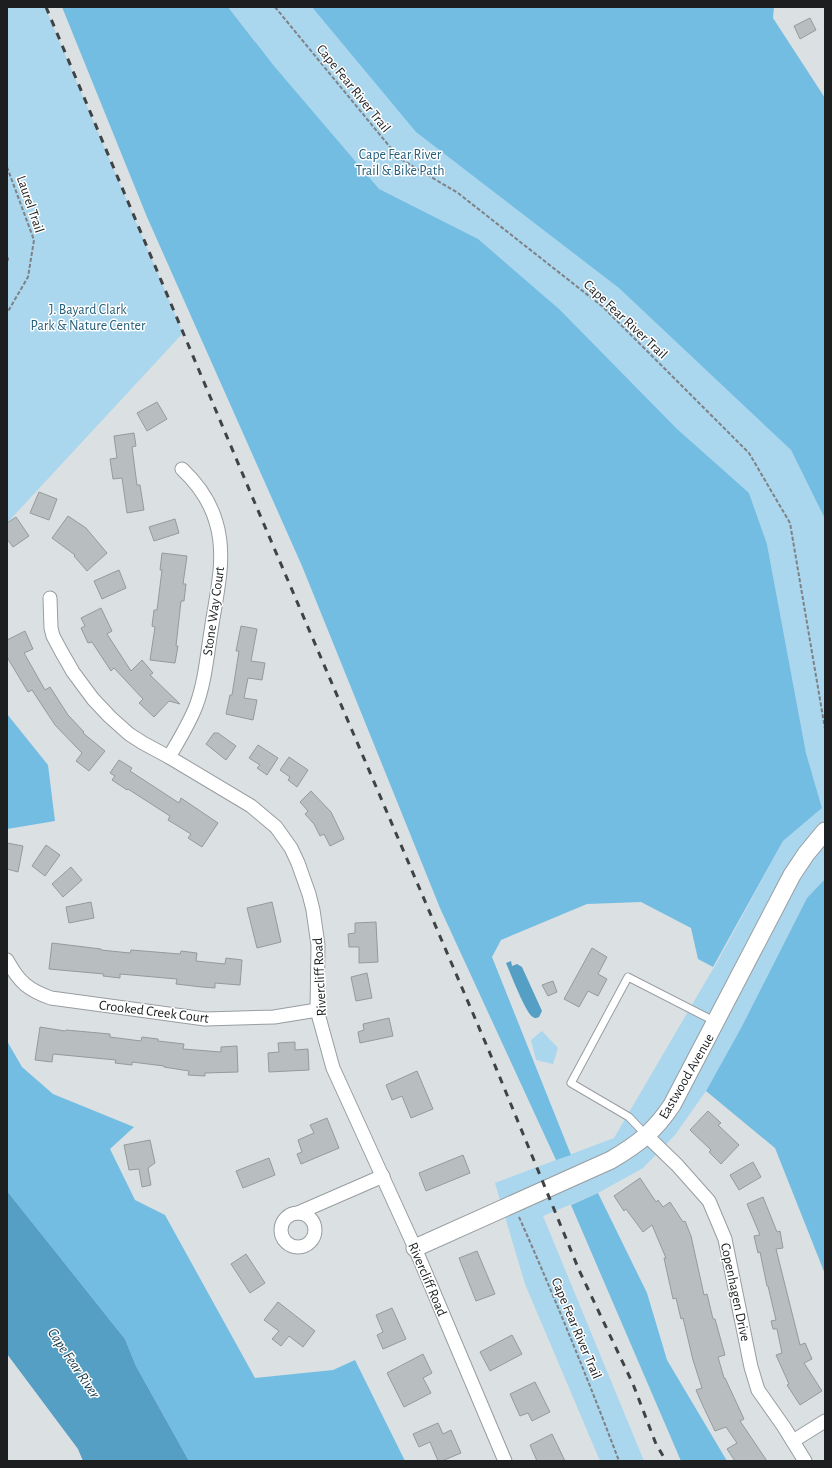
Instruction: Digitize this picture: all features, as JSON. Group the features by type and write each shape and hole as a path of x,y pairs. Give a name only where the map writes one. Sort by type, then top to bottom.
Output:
{"street":[{"name":"Stone Way Court","path":"169,757 190,720 203,681 220,564 220,539 217,523 211,507 193,479 182,469"},
{"name":"Rivercliff Road","path":"50,598 50,620 53,636 73,672 89,694 110,717 129,734 143,743 251,806 276,827 291,848 310,894 318,945 317,1010 333,1068 415,1248 505,1461"},
{"name":"Eastwood Avenue","path":"415,1248 611,1160 632,1148 647,1136 663,1119 672,1106 792,875 806,854 825,831"},
{"name":"Crooked Creek Court","path":"7,960 13,972 34,992 51,998 205,1018 274,1017 317,1010"},
{"name":"Copenhagen Drive","path":"647,1136 677,1165 709,1201 725,1239 751,1367 758,1390 805,1461"},
{"path":"298,1213 383,1176"},
{"path":"793,1441 825,1421"}],"lane":[{"path":"647,1136 629,1117 571,1083 628,977 716,1022"}],"path":[{"name":"Cape Fear River Trail","path":"275,7 399,158 458,194 603,307 749,453 790,523 825,729"},
{"name":"Laurel Trail","path":"7,167 34,240 28,277 7,313"},
{"path":"7,257 7,263"},
{"name":"Cape Fear River Trail","path":"512,1204 552,1291 589,1381 619,1461"}],"green space":[{"name":"J. Bayard Clark Park & Nature Center","path":"7,7 45,7 183,333 7,523"},
{"name":"Cape Fear River Trail & Bike Path","path":"228,7 312,7 313,9 316,7 658,7 763,423 791,450 825,519 825,879 807,898 741,1028 706,1091 675,1135 643,1168 598,1193 543,1216 644,1461 600,1461 525,1284 495,1183 614,1138 720,957 783,841 822,808 806,753 767,544 749,493 426,333 254,40"},
{"path":"542,1031 558,1048 553,1064 536,1060 531,1040"}],"shaded area":[{"path":"62,7 228,7 274,66 379,189 478,239 559,309 677,429 749,493 767,544 806,753 822,808 783,841 713,967 698,959 691,928 641,902 587,904 501,940 492,957 571,1155 556,1160 440,908 302,566 147,217"},
{"path":"312,7 774,7 773,18 825,98 825,519 791,450 619,288 416,132"},
{"path":"7,714 48,765 55,821 7,829"},
{"path":"825,879 825,1274 775,1148 706,1091 741,1028 807,898"},
{"path":"7,1041 22,1067 53,1094 134,1127 110,1149 135,1200 165,1215 255,1378 333,1370 355,1360 405,1461 189,1461 136,1366 125,1339 7,1191"},
{"path":"598,1193 647,1293 667,1360 727,1461 681,1461 571,1205"}],"water":[{"path":"511,961 512,966 517,964 522,967 542,1011 539,1017 534,1018 526,1009 522,1001 506,963"},
{"name":"Cape Fear River","path":"7,1191 125,1339 136,1366 189,1461 83,1461 78,1449 7,1354"}],"building":[{"path":"810,18 816,30 800,39 794,26"},
{"path":"157,402 167,419 147,431 137,413"},
{"path":"134,433 136,446 132,447 137,485 140,485 144,510 127,513 122,478 113,479 110,459 117,458 114,436"},
{"path":"39,492 57,499 49,520 30,513"},
{"path":"68,516 86,528 107,553 87,571 74,556 75,555 52,538"},
{"path":"16,517 29,536 13,547 7,539 7,523"},
{"path":"175,519 179,533 154,541 149,527"},
{"path":"162,553 187,556 183,584 186,584 184,601 181,601 176,646 178,646 175,663 150,660 155,627 152,626 154,610 157,610 162,570 160,570"},
{"path":"119,570 126,588 102,599 94,581"},
{"path":"101,608 112,631 107,634 131,671 142,660 153,673 150,675 180,704 169,701 154,717 139,703 143,699 114,668 111,671 92,642 88,643 81,628 85,626 81,618"},
{"path":"241,626 257,629 251,661 265,663 262,680 248,678 244,698 257,700 253,720 226,714 230,695 232,695 239,651 236,651"},
{"path":"25,631 33,649 24,653 45,690 50,687 68,715 84,732 83,733 105,751 89,771 76,761 82,753 55,725 32,690 28,692 7,657 7,640"},
{"path":"214,733 218,733 236,746 226,760 206,744"},
{"path":"258,745 278,758 267,775 257,768 260,765 249,758"},
{"path":"289,757 308,770 297,787 288,780 290,777 280,770"},
{"path":"119,760 132,768 130,771 179,803 181,798 218,823 202,847 188,838 191,834 168,820 170,816 112,780 115,776 110,773"},
{"path":"311,791 331,812 344,839 330,846 324,834 320,836 314,824 305,814 308,811 300,802"},
{"path":"7,843 23,846 18,872 7,869"},
{"path":"46,845 60,855 45,876 32,866"},
{"path":"71,867 82,880 63,897 52,884"},
{"path":"91,902 94,918 69,923 66,907"},
{"path":"272,902 281,942 257,948 247,908"},
{"path":"376,922 378,962 359,963 359,947 349,947 348,934 355,933 355,923"},
{"path":"52,943 130,953 131,950 180,954 181,951 197,953 196,961 225,964 226,958 242,960 240,985 215,983 215,988 202,987 176,984 177,979 120,974 120,978 103,976 104,974 49,969"},
{"path":"592,948 607,957 598,974 607,979 598,996 588,991 579,1007 564,999"},
{"path":"367,973 372,998 356,1001 351,977"},
{"path":"553,981 557,992 548,996 542,985"},
{"path":"389,1018 393,1036 360,1043 358,1032 364,1030 363,1024"},
{"path":"40,1027 65,1031 110,1034 110,1037 141,1041 142,1037 158,1039 158,1041 184,1044 183,1049 221,1052 221,1047 237,1046 238,1072 205,1073 205,1076 188,1075 189,1071 164,1066 132,1062 132,1065 115,1063 116,1060 53,1054 52,1062 35,1060"},
{"path":"295,1042 295,1050 308,1049 309,1070 269,1072 268,1053 279,1052 278,1043"},
{"path":"417,1071 433,1109 411,1118 402,1096 392,1100 386,1085"},
{"path":"708,1111 721,1123 718,1125 739,1145 721,1164 709,1152 711,1150 690,1130"},
{"path":"327,1118 339,1148 301,1164 297,1154 302,1152 298,1140 314,1133 310,1125"},
{"path":"150,1140 155,1163 148,1168 151,1185 142,1187 139,1169 129,1170 124,1145"},
{"path":"463,1155 470,1173 426,1191 419,1173"},
{"path":"269,1158 275,1175 243,1188 236,1171"},
{"path":"753,1162 761,1177 739,1190 730,1175"},
{"path":"640,1178 656,1202 658,1200 663,1207 670,1202 683,1222 685,1221 691,1236 704,1295 707,1294 713,1319 715,1319 725,1355 718,1357 724,1378 744,1419 740,1421 767,1461 735,1461 727,1449 737,1443 726,1427 715,1431 703,1406 696,1390 702,1388 693,1360 683,1318 681,1319 676,1298 673,1299 664,1258 666,1258 652,1225 643,1232 626,1209 624,1211 614,1196"},
{"path":"763,1197 777,1232 780,1231 783,1248 776,1249 800,1345 805,1343 812,1359 804,1363 822,1391 800,1405 787,1385 789,1384 776,1355 782,1353 777,1329 773,1329 771,1321 776,1320 760,1252 758,1253 754,1236 760,1235 747,1204"},
{"path":"477,1251 495,1294 476,1301 459,1258"},
{"path":"246,1254 265,1283 250,1293 231,1264"},
{"path":"278,1302 315,1331 303,1347 289,1336 281,1346 272,1339 279,1331 264,1320"},
{"path":"392,1308 406,1339 383,1349 377,1335 383,1332 376,1315"},
{"path":"512,1335 522,1354 490,1371 480,1352"},
{"path":"423,1354 432,1373 423,1378 431,1393 404,1407 387,1373"},
{"path":"535,1382 550,1412 532,1421 528,1413 520,1416 510,1394"},
{"path":"438,1423 443,1434 451,1430 461,1453 442,1461 438,1461 430,1442 419,1447 413,1434"},
{"path":"552,1434 565,1461 537,1461 530,1445"}],"railway":[{"path":"46,7 254,501 489,1051 579,1270 633,1384 656,1444 666,1461"}]}
